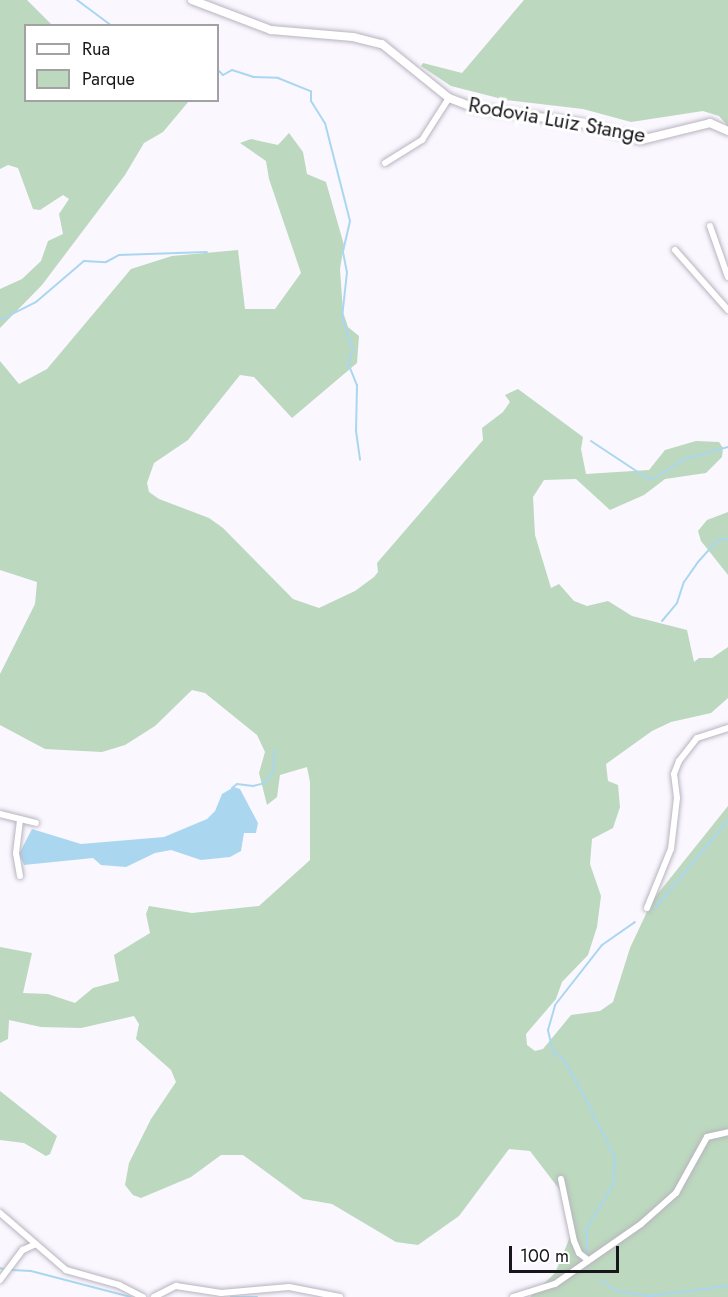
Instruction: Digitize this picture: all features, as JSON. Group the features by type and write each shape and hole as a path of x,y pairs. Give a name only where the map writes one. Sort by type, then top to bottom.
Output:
{"street":[{"name":"Rodovia Luiz Stange","path":"192,0 271,30 353,37 382,44 448,98 475,108 581,123 641,140 710,123 728,131"},
{"path":"384,163 422,140 448,98"},
{"path":"710,226 728,277"},
{"path":"675,250 728,310"},
{"path":"647,908 671,849 677,798 674,774 679,760 697,738 728,728"},
{"path":"0,814 20,821 36,823"},
{"path":"20,821 16,853 20,876"},
{"path":"536,1297 542,1290 641,1224 676,1193 707,1137 728,1132"},
{"path":"561,1179 574,1241 579,1253 588,1260"},
{"path":"0,1213 66,1270 119,1285 143,1297"},
{"path":"0,1280 22,1250 36,1244"},
{"path":"154,1297 176,1286 221,1293 289,1287 340,1297"},
{"path":"513,1297 542,1290"}],"green space":[{"path":"0,0 27,0 51,24 24,24 24,102 188,102 163,132 144,143 125,175 42,285 0,328 0,289 22,279 41,261 48,241 63,234 59,214 69,199 63,195 40,210 33,209 18,168 8,165 0,169"},
{"path":"524,0 728,0 728,126 719,116 703,111 631,122 583,109 506,100 451,86 421,66 423,63 462,73"},
{"path":"289,133 303,152 307,174 326,182 344,245 340,269 343,312 348,327 359,336 357,363 292,418 254,377 240,375 188,440 154,463 147,483 149,492 159,499 209,518 223,528 293,599 319,608 355,591 374,577 378,572 377,563 483,440 482,428 503,412 510,402 505,395 518,389 583,437 581,449 586,474 649,470 665,450 696,441 719,442 723,448 722,457 706,473 665,479 644,495 610,510 576,479 544,480 533,497 535,535 551,588 559,584 574,601 587,606 608,601 632,616 687,630 694,662 699,658 712,658 728,647 728,698 711,713 671,722 652,731 606,764 608,781 618,785 620,807 613,828 592,839 590,864 601,896 597,927 588,955 562,982 556,999 526,1034 527,1045 535,1051 543,1049 571,1015 600,1011 613,1002 630,948 652,901 728,806 728,1297 530,1297 555,1273 570,1237 566,1198 530,1151 509,1149 459,1216 418,1245 396,1242 332,1204 303,1199 243,1155 221,1155 191,1177 141,1198 133,1195 125,1185 129,1163 151,1119 176,1082 171,1070 136,1039 139,1024 134,1016 81,1028 41,1027 9,1020 8,1039 0,1043 0,947 32,953 23,993 48,994 75,1003 93,988 119,981 114,955 150,933 146,914 149,906 192,913 259,906 310,860 310,782 307,767 280,775 277,797 267,805 259,773 265,752 257,735 205,693 192,690 155,726 125,745 102,752 45,749 0,725 0,674 35,604 37,582 0,570 0,361 19,384 47,369 131,269 172,256 238,250 245,309 275,309 301,273 269,179 266,161 240,143 251,139 278,145"},
{"path":"728,512 728,575 701,541 698,531 707,520"},
{"path":"0,1091 57,1136 50,1154 46,1156 24,1143 0,1140"}],"water":[{"path":"234,787 240,789 258,823 256,833 244,833 241,851 230,857 201,860 171,850 155,853 126,867 101,865 93,858 24,865 19,854 32,829 81,844 164,837 207,819 215,811 222,794"}],"waterway":[{"path":"77,0 109,24"},
{"path":"219,71 223,75 232,70 253,77 278,78 311,91 311,101 325,123 350,221 343,252 347,272 342,318 353,350 348,363 357,385 356,431 360,460"},
{"path":"0,320 36,302 84,261 106,262 119,255 207,252"},
{"path":"591,441 647,478 655,478 684,459 728,447"},
{"path":"662,621 677,603 684,582 698,562 718,540 728,539"},
{"path":"232,788 237,784 253,786 265,783 273,771 275,749"},
{"path":"655,908 728,820"},
{"path":"587,1252 586,1229 613,1185 615,1158 582,1092 562,1058 553,1052 548,1030 555,1005 602,945 635,922"},
{"path":"12,1270 31,1271 131,1297"},
{"path":"601,1280 617,1291 650,1296 728,1286"},
{"path":"231,1297 257,1297"}]}
